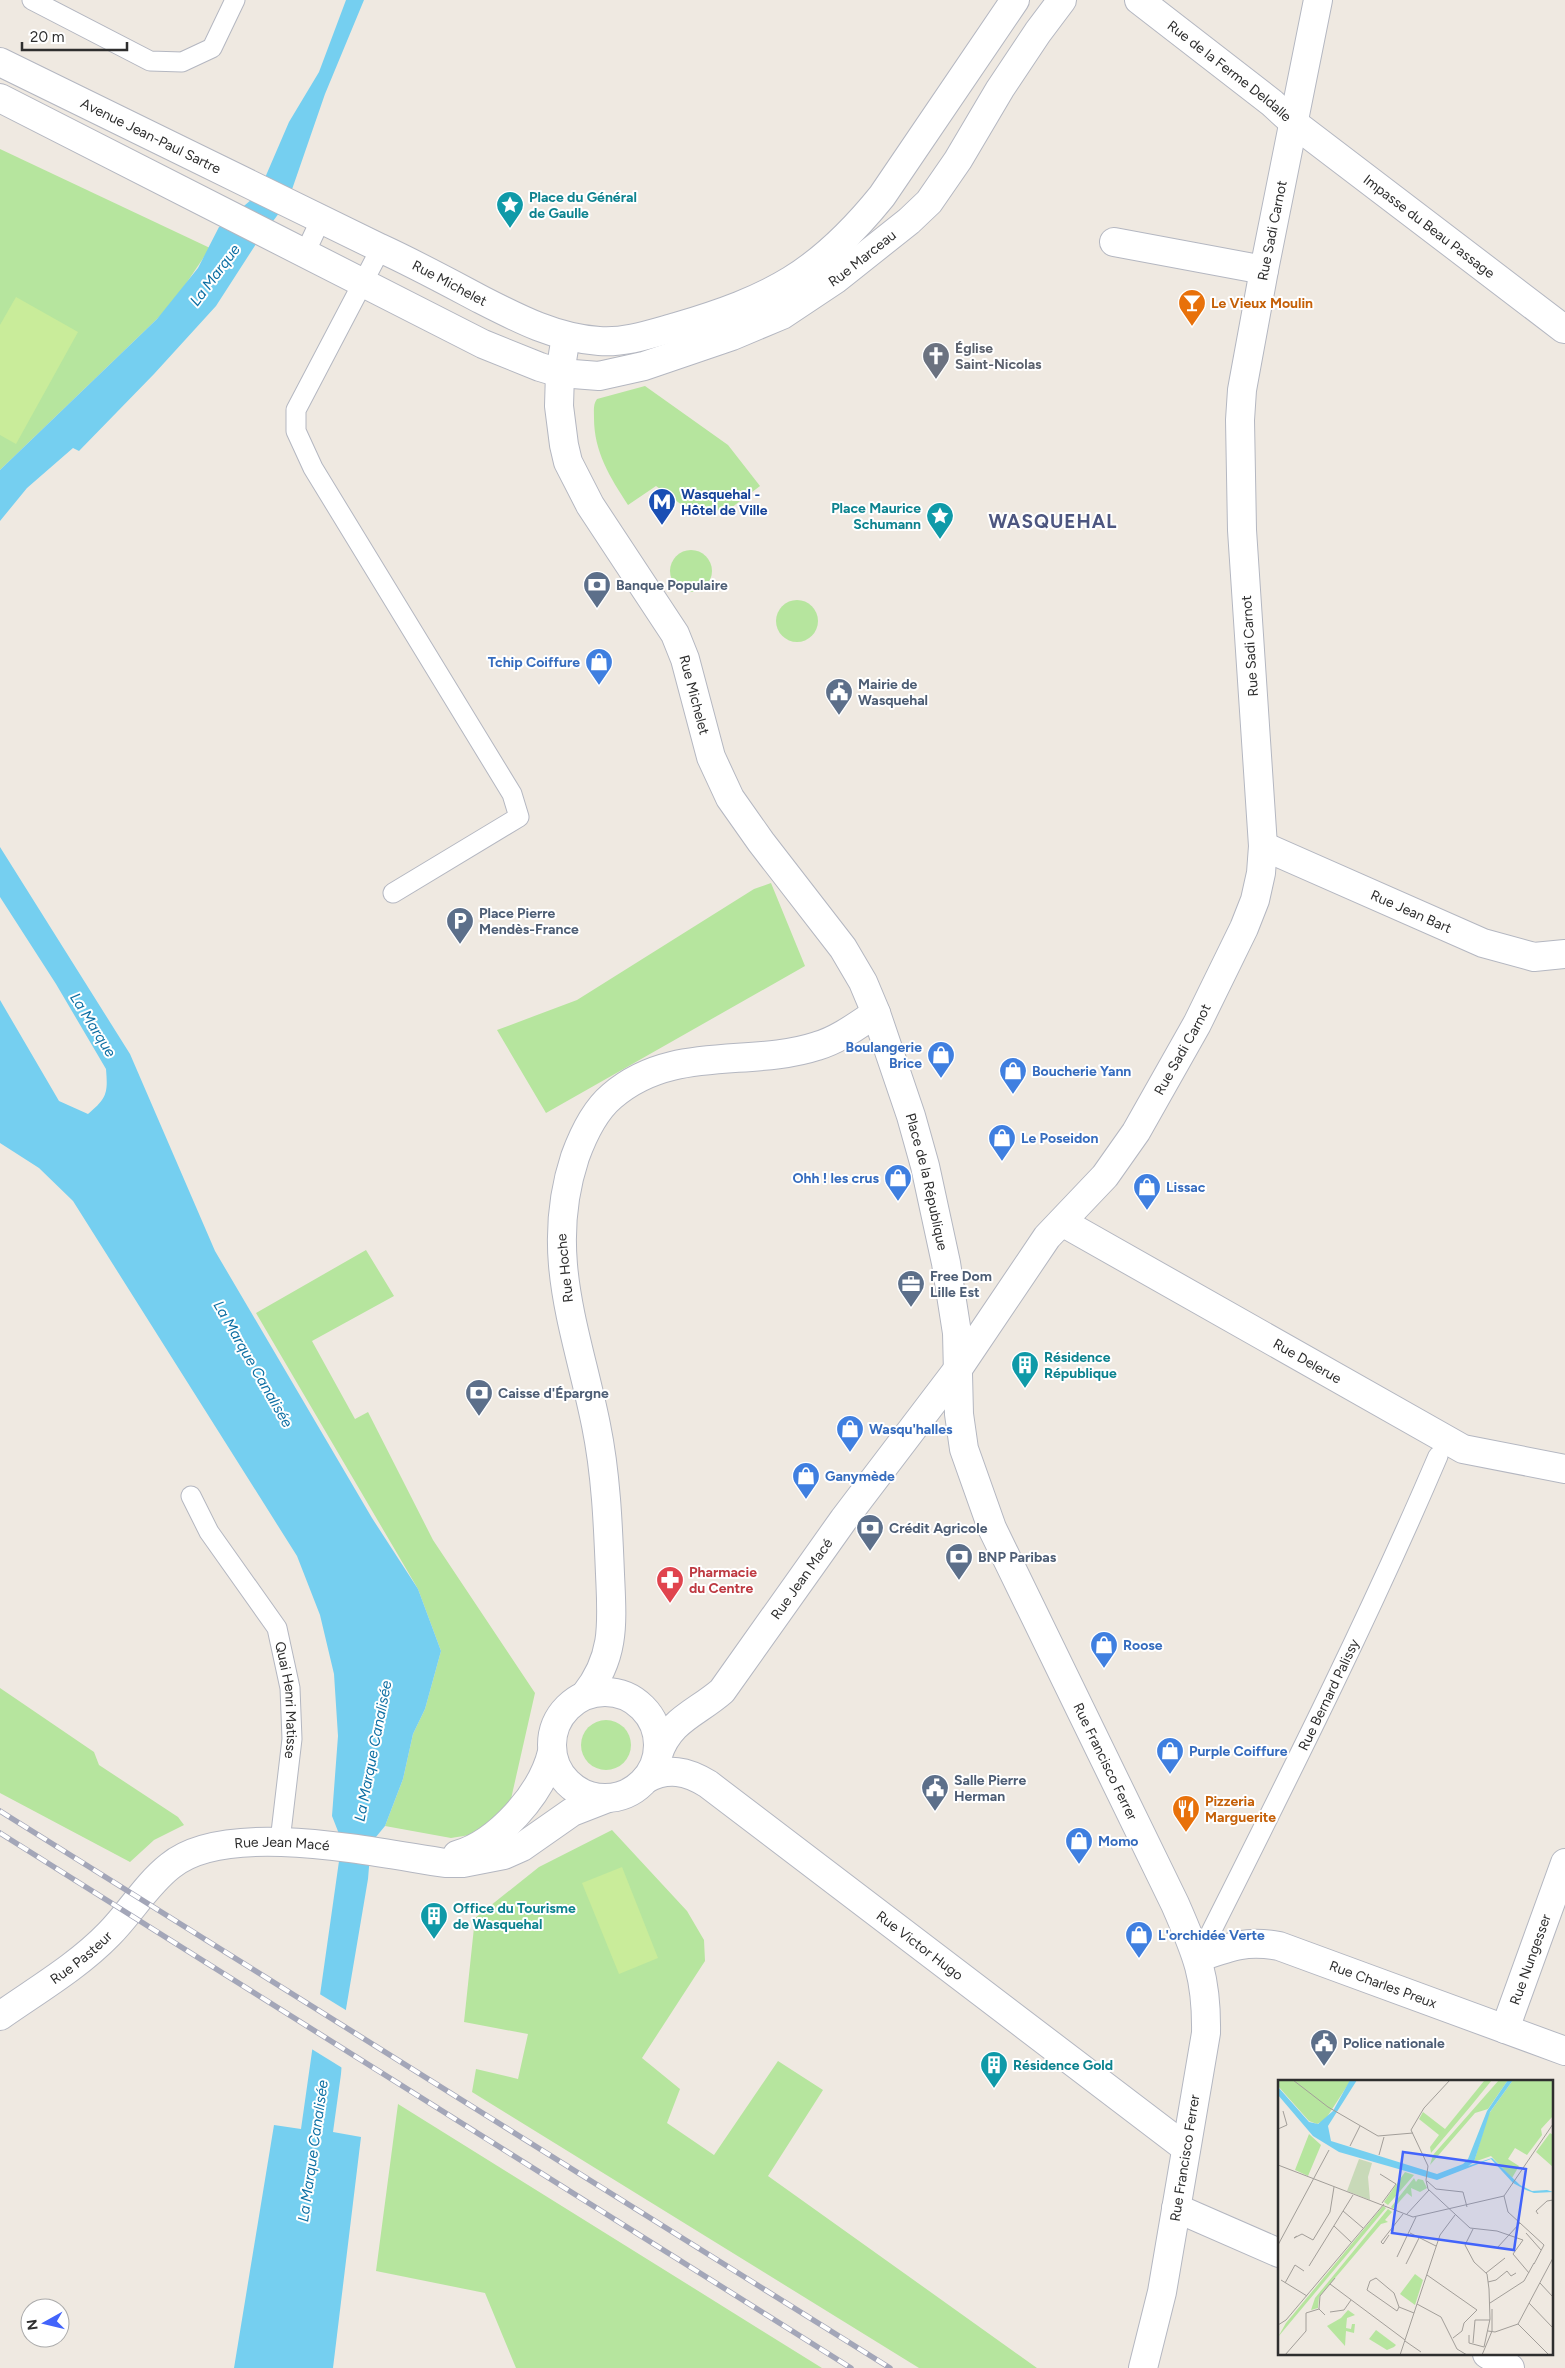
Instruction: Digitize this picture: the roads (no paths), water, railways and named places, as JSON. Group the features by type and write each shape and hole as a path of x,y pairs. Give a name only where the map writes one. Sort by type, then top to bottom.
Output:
{"street":[{"name":"Rue Marceau","path":"566,336 600,341 645,336 735,309 771,294 802,275 831,252 857,227 882,196 1015,0"},
{"name":"Rue Marceau","path":"560,372 599,376 644,366 732,336 782,316 836,279 909,221 929,202 958,160 1000,89 1062,0"},
{"name":"Rue de la Ferme Deldalle","path":"1139,0 1272,103 1295,124"},
{"name":"Rue Sadi Carnot","path":"1054,1230 1105,1176 1119,1158 1197,1024 1255,900 1261,873 1263,846 1239,462 1242,390 1318,0"},
{"name":"Avenue Jean-Paul Sartre","path":"0,62 311,214"},
{"path":"0,98 510,356 560,372"},
{"name":"Impasse du Beau Passage","path":"1295,124 1564,329"},
{"name":"Rue Michelet","path":"311,214 382,248 515,317 566,336 560,372 560,423 568,462 590,505 675,634 684,659 703,732 722,782 750,828 843,948 874,1006"},
{"path":"1114,242 1264,270"},
{"name":"Rue Jean Bart","path":"1263,846 1483,943 1534,957 1565,954"},
{"name":"Place de la République","path":"874,1006 911,1116 925,1166 954,1309 958,1369 950,1395"},
{"name":"Rue Hoche","path":"585,1695 600,1674 607,1654 611,1629 611,1604 607,1499 602,1458 574,1335 562,1261 561,1227 565,1196 577,1151 589,1124 601,1108 612,1096 641,1078 665,1068 691,1062 790,1052 817,1046 832,1040 874,1006"},
{"path":"958,1369 1054,1230"},
{"name":"Rue Delerue","path":"1054,1230 1463,1448 1565,1469"},
{"name":"Rue Jean Macé","path":"652,1767 662,1741 675,1725 703,1707 722,1690 844,1519 950,1395"},
{"name":"Rue Francisco Ferrer","path":"950,1395 964,1449 992,1528 1174,1904 1198,1958 1205,1988 1206,2033 1162,2292 1143,2368"},
{"path":"602,1691 620,1693 636,1701 648,1713 656,1729 652,1767 625,1794 608,1798 590,1796 574,1788 561,1776 552,1752 552,1734 558,1718 570,1704 585,1695 602,1691"},
{"name":"Rue Jean Macé","path":"424,1860 447,1858 461,1854 480,1845 498,1832 516,1814 536,1788 550,1763 552,1752"},
{"name":"Rue Victor Hugo","path":"652,1767 653,1775 673,1771 696,1776 708,1784 1186,2148"},
{"name":"Rue Jean Macé","path":"151,1885 170,1865 192,1853 223,1845 280,1841 311,1843 424,1860 463,1863 504,1855 522,1847 572,1812 608,1798"},
{"name":"Rue Nungesser","path":"1505,2029 1565,1864"},
{"name":"Rue Pasteur","path":"0,2016 96,1946 151,1885"},
{"name":"Rue Charles Preux","path":"1198,1958 1236,1945 1258,1942 1279,1946 1565,2051"},
{"path":"1176,2208 1278,2253"},
{"path":"1490,2356 1510,2368"}],"lane":[{"path":"32,0 150,60 182,62 212,48 235,0"},
{"path":"298,249 311,214"},
{"path":"382,248 296,410 296,431 313,468 512,794 518,816 393,893"},
{"name":"Rue Bernard Palissy","path":"1198,1958 1395,1557 1438,1456"},
{"name":"Quai Henri Matisse","path":"191,1496 208,1532 277,1628 290,1688 292,1739 280,1841"}],"water":[{"name":"La Marque","path":"346,0 364,0 325,94 288,201 256,244 216,306 154,374 79,451 73,448 27,488 0,521 0,470 157,319 198,268 219,227 258,194 289,122 319,72"},
{"path":"0,847 130,1054 215,1251 372,1518 418,1589 441,1651 425,1709 413,1734 403,1779 385,1826 371,1843 368,1879 346,2009 341,2074 333,2132 361,2137 333,2368 234,2368 274,2125 301,2129 341,1847 341,1839 332,1816 338,1736 334,1674 320,1615 297,1556 73,1201 39,1168 0,1143 0,1000 59,1101 88,1114 103,1099 107,1084 106,1069 56,984 0,897"}],"railway":[{"path":"0,1811 890,2368"},
{"path":"0,1833 851,2368"}],"place":[{"name":"Place du Général de Gaulle","path":"510,229"},
{"name":"Le Vieux Moulin","path":"1192,327"},
{"name":"Église Saint-Nicolas","path":"936,380"},
{"name":"Wasquehal - Hôtel de Ville","path":"662,526"},
{"name":"Place Maurice Schumann","path":"940,540"},
{"name":"Banque Populaire","path":"597,609"},
{"name":"Tchip Coiffure","path":"599,686"},
{"name":"Mairie de Wasquehal","path":"839,716"},
{"name":"Place Pierre Mendès-France","path":"460,945"},
{"name":"Boulangerie Brice","path":"941,1079"},
{"name":"Boucherie Yann","path":"1013,1095"},
{"name":"Le Poseidon","path":"1002,1162"},
{"name":"Ohh ! les crus","path":"898,1202"},
{"name":"Lissac","path":"1147,1211"},
{"name":"Free Dom Lille Est","path":"911,1308"},
{"name":"Résidence République","path":"1025,1389"},
{"name":"Caisse d'Épargne","path":"479,1417"},
{"name":"Wasqu'halles","path":"850,1453"},
{"name":"Ganymède","path":"806,1500"},
{"name":"Crédit Agricole","path":"870,1552"},
{"name":"BNP Paribas","path":"959,1581"},
{"name":"Pharmacie du Centre","path":"670,1604"},
{"name":"Roose","path":"1104,1669"},
{"name":"Purple Coiffure","path":"1170,1775"},
{"name":"Salle Pierre Herman","path":"935,1812"},
{"name":"Pizzeria Marguerite","path":"1186,1833"},
{"name":"Momo","path":"1079,1865"},
{"name":"Office du Tourisme de Wasquehal","path":"434,1940"},
{"name":"L'orchidée Verte","path":"1139,1959"},
{"name":"Police nationale","path":"1324,2067"},
{"name":"Résidence Gold","path":"994,2089"}],"district":[{"name":"WASQUEHAL","path":"1053,521"}],"water label":[{"name":"La Marque Canalisée","path":"253,1364"},
{"name":"La Marque Canalisée","path":"373,1751"},
{"name":"La Marque Canalisée","path":"313,2151"}]}
